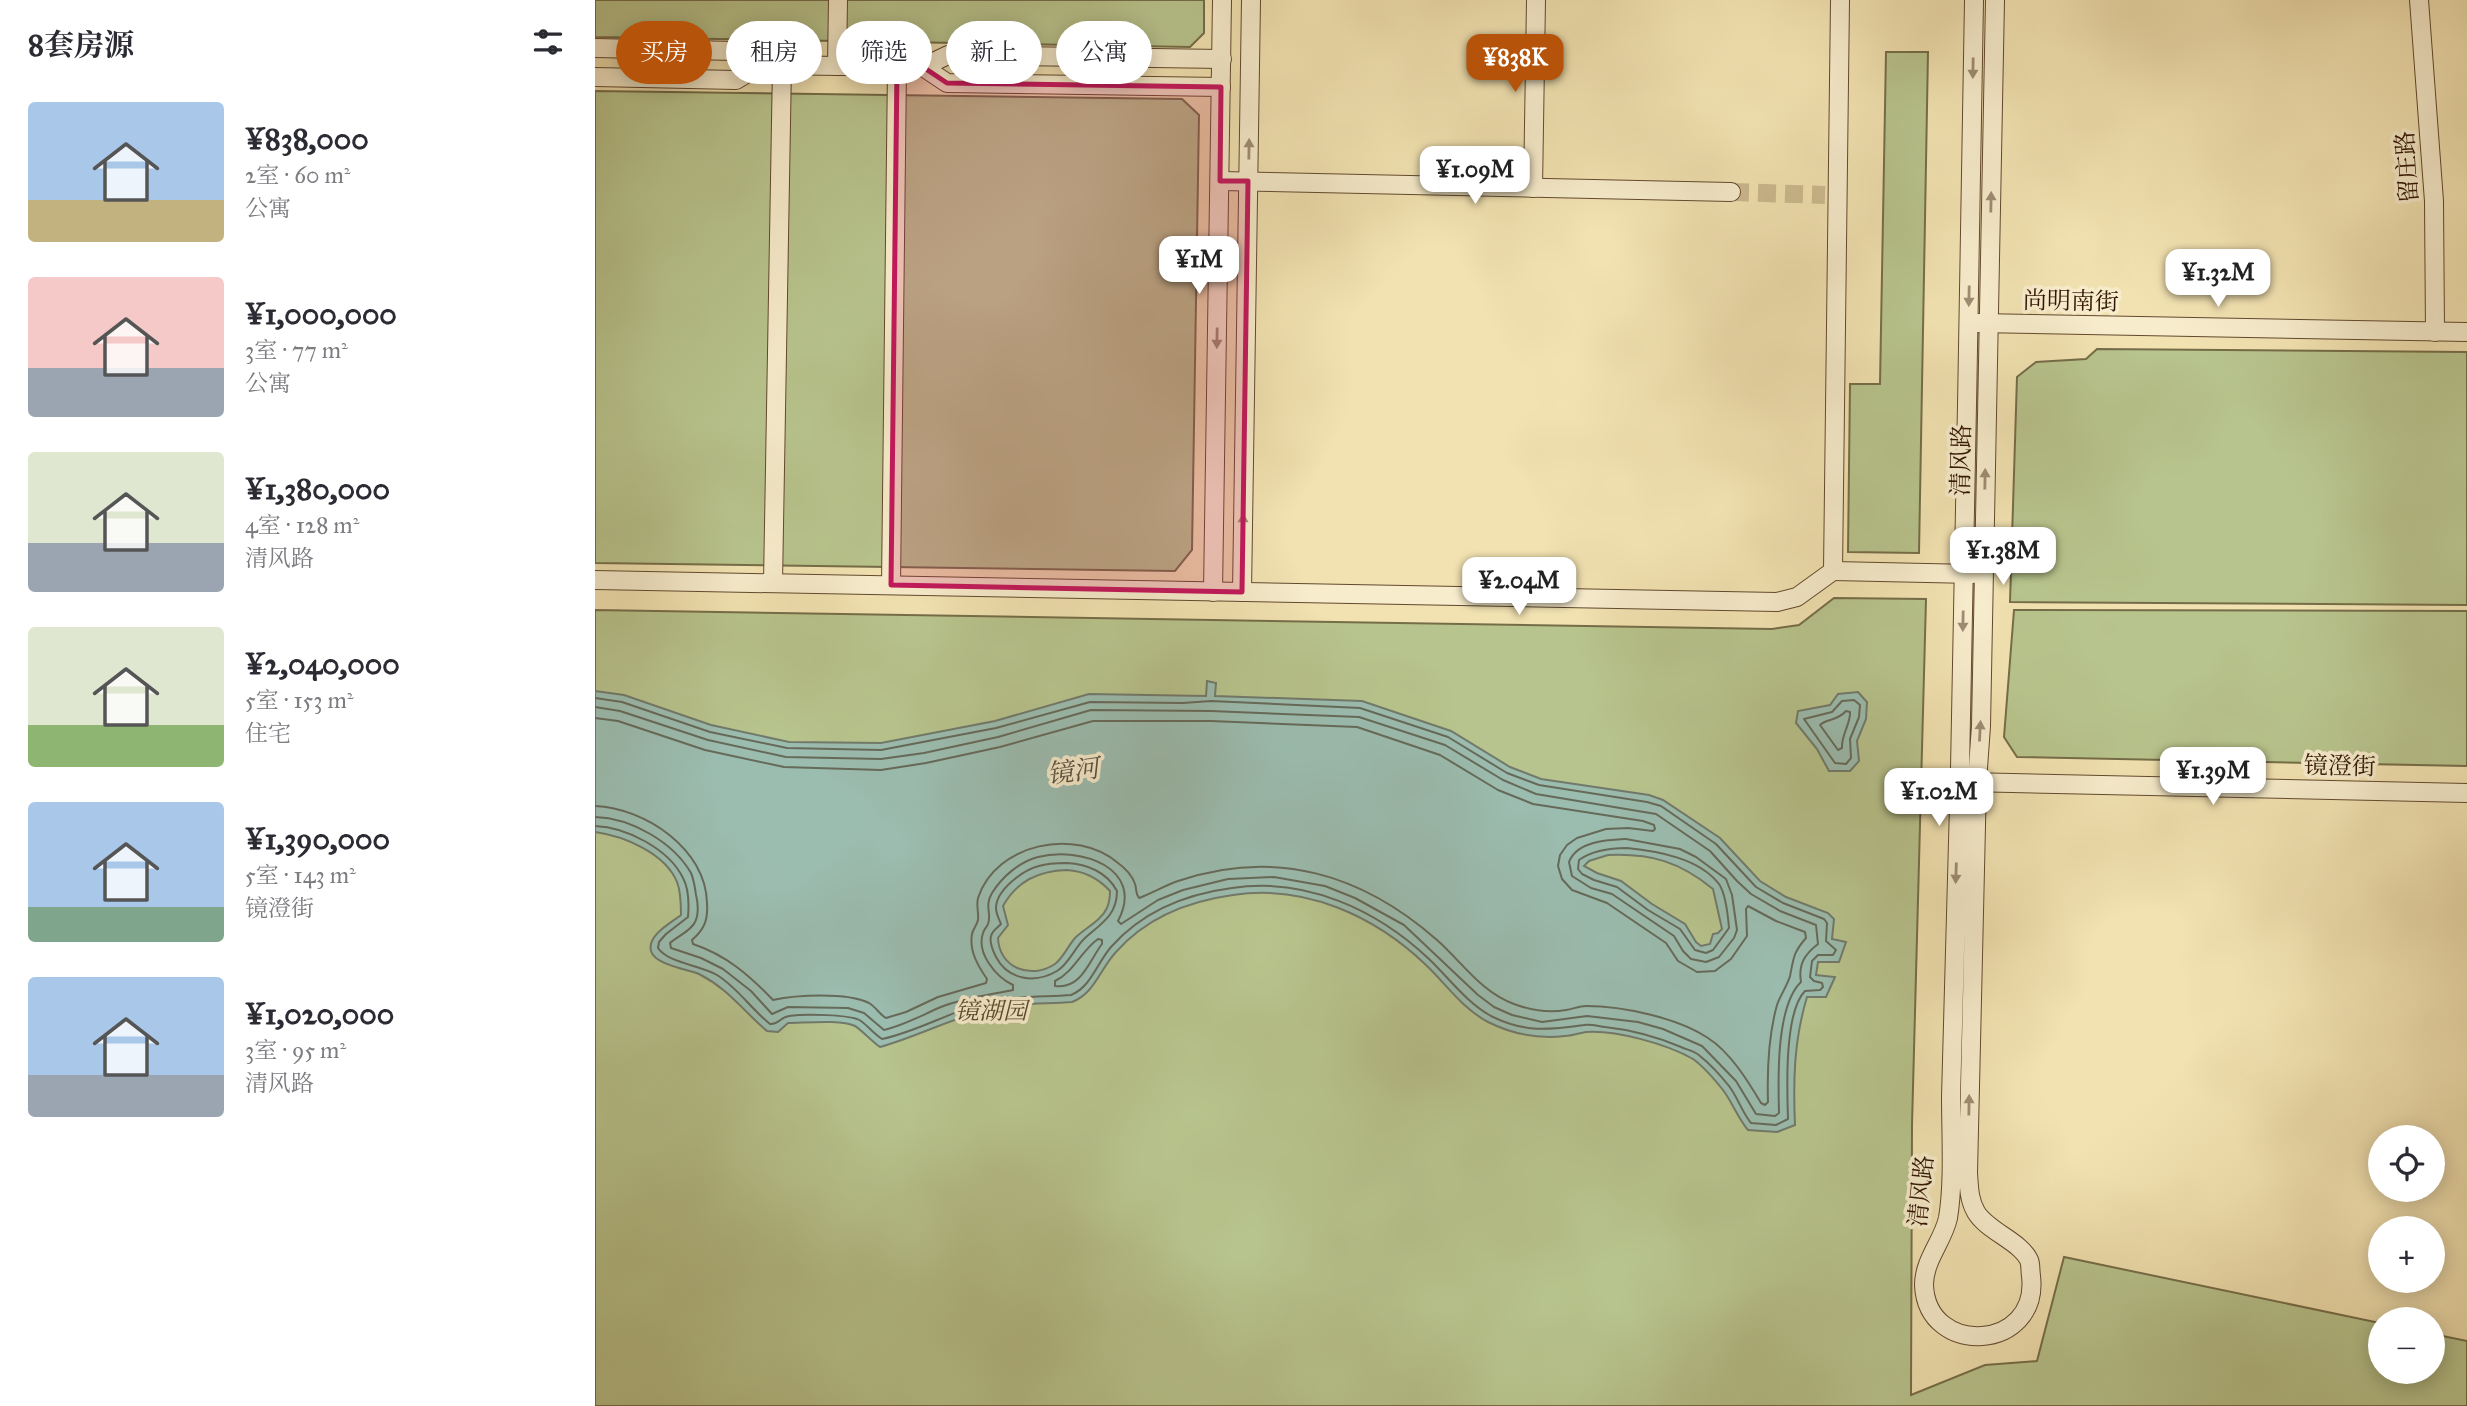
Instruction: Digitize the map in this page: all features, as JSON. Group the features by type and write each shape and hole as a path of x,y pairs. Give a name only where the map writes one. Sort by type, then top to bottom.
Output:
{"street":[{"path":"838,0 838,21"},
{"path":"1213,592 1222,0"},
{"path":"1242,592 1251,0"},
{"path":"1533,188 1536,0"},
{"path":"1833,571 1832,195 1840,0"},
{"name":"清风路","path":"1974,0 1964,574 1968,782 1969,1198 1985,1224 2011,1242 2029,1260 2032,1287 2023,1314 2003,1333 1974,1337 1946,1328 1931,1309 1924,1288 1926,1268 1939,1245 1948,1218 1954,945 1968,782 1980,726 1995,0"},
{"name":"留庄路","path":"2419,0 2434,201 2435,332"},
{"path":"595,48 726,51"},
{"path":"932,63 948,55 1221,59"},
{"path":"932,73 947,83 1221,87"},
{"path":"595,77 726,80"},
{"path":"773,583 782,84"},
{"path":"891,585 897,84"},
{"path":"1220,181 1731,192"},
{"name":"尚明南街","path":"1968,323 2467,332"},
{"path":"595,579 1777,602 1797,597 1833,571 1984,575"},
{"name":"镜澄街","path":"1968,782 2467,793"}],"highlighted area":[{"path":"897,67 923,67 947,83 1221,87 1220,181 1248,181 1242,592 891,585"}],"green space":[{"path":"595,0 1204,0 1204,33 1190,47 1152,46 1152,21 1056,21 1056,45 1042,45 1042,21 946,21 946,43 932,43 932,21 836,21 836,41 822,41 822,21 726,21 726,39 712,39 712,21 616,21 616,37 595,37"},
{"path":"1886,52 1928,52 1919,553 1848,552 1850,384 1880,384"},
{"path":"595,91 1182,99 1199,115 1192,550 1175,571 595,563"},
{"path":"2097,349 2467,352 2467,605 2010,602 2017,377 2036,362 2086,359"},
{"name":"镜湖园","path":"1834,598 1926,599 1912,1125 1911,1395 1985,1365 2037,1361 2064,1257 2368,1320 2368,1384 2445,1384 2445,1336 2467,1341 2467,1406 595,1406 595,610 1772,629 1799,625"},
{"path":"2014,610 2467,611 2467,766 2017,757 2004,737"}],"water":[{"name":"镜河","path":"1207,681 1216,683 1215,696 1362,701 1451,731 1510,767 1541,779 1649,795 1663,800 1720,838 1760,881 1786,897 1828,913 1834,919 1832,939 1846,942 1839,962 1818,962 1816,975 1835,977 1826,997 1807,997 1795,1061 1795,1125 1777,1132 1748,1130 1723,1090 1701,1065 1682,1053 1656,1043 1598,1032 1555,1037 1536,1036 1488,1022 1455,996 1406,947 1362,918 1312,899 1286,894 1233,895 1200,902 1169,913 1128,940 1110,959 1092,987 1072,1002 995,1008 880,1047 849,1024 788,1023 778,1032 767,1031 710,980 665,963 654,956 651,945 656,935 681,915 677,882 653,854 618,837 595,832 595,691 624,695 711,725 789,742 881,743 995,721 1089,694 1206,696","holes":["1608,855 1651,858 1689,872 1713,889 1722,929 1713,934 1710,944 1701,946 1685,924 1621,881 1584,866 1589,861","1067,870 1096,879 1110,891 1104,913 1075,938 1061,959 1046,969 1027,971 1010,964 1004,957 998,938 1008,925 1003,906 1015,890 1029,879"]},
{"path":"1858,692 1867,702 1866,719 1857,741 1859,761 1850,771 1829,771 1817,749 1796,723 1798,711 1830,705 1838,694"}],"tunnel":[{"path":"1731,192 1825,195"}]}
